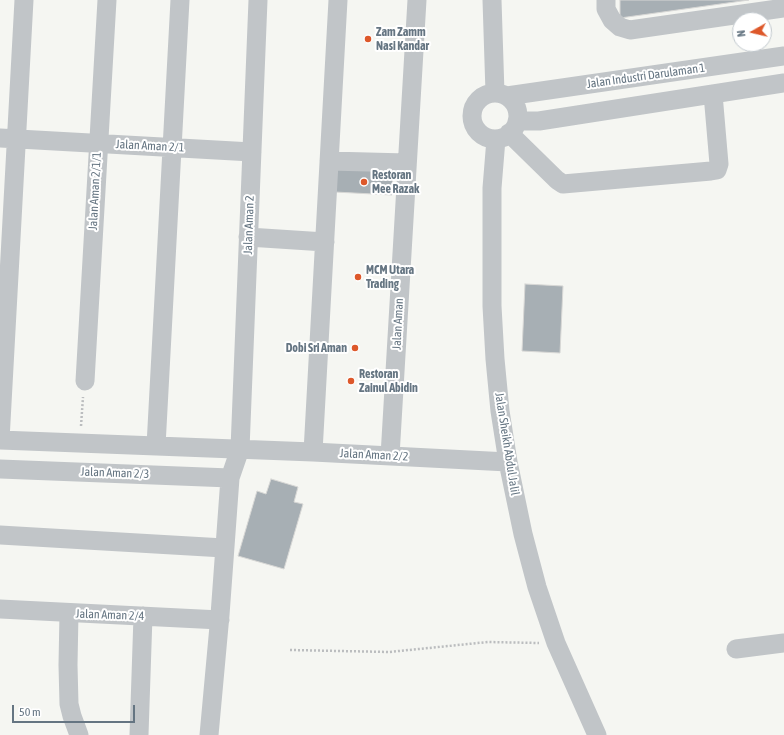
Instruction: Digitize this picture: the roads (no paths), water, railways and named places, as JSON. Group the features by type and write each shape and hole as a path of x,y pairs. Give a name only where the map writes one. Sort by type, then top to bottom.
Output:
{"street":[{"path":"0,440 8,138 24,0"},
{"name":"Jalan Aman 2/1/1","path":"85,381 106,0"},
{"path":"156,446 180,0"},
{"name":"Jalan Aman 2","path":"209,735 220,620 230,478 240,449 258,0"},
{"path":"313,452 338,0"},
{"name":"Jalan Aman","path":"390,456 418,0"},
{"path":"492,0 501,95"},
{"path":"606,0 606,9 612,20 620,27 630,30 784,8"},
{"name":"Jalan Industri Darulaman 1","path":"501,95 784,56"},
{"path":"507,131 517,114 516,107 501,95 488,94 476,102 473,109 473,123 476,130 489,138 539,121 784,83"},
{"path":"507,131 557,180 564,184 711,172 717,170 719,164 713,94"},
{"name":"Jalan Sheikh Abdul Jalil","path":"507,131 492,188 492,306 499,404 508,462 522,534 537,587 556,643 597,735"},
{"name":"Jalan Aman 2/1","path":"8,138 252,152"},
{"path":"329,161 407,164"},
{"path":"248,237 325,242"},
{"name":"Jalan Aman 2/2","path":"0,440 313,452 508,462"},
{"name":"Jalan Aman 2/3","path":"0,469 230,478"},
{"path":"0,534 224,548"},
{"name":"Jalan Aman 2/4","path":"0,608 69,613 220,620"},
{"path":"69,613 69,704 79,735"},
{"path":"139,735 143,616"},
{"path":"736,650 784,643"}],"place":[{"name":"Zam Zamm Nasi Kandar","path":"368,39"},
{"name":"Restoran Mee Razak","path":"364,182"},
{"name":"MCM Utara Trading","path":"358,277"},
{"name":"Dobi Sri Aman","path":"355,348"},
{"name":"Restoran Zainul Abidin","path":"351,381"}]}
